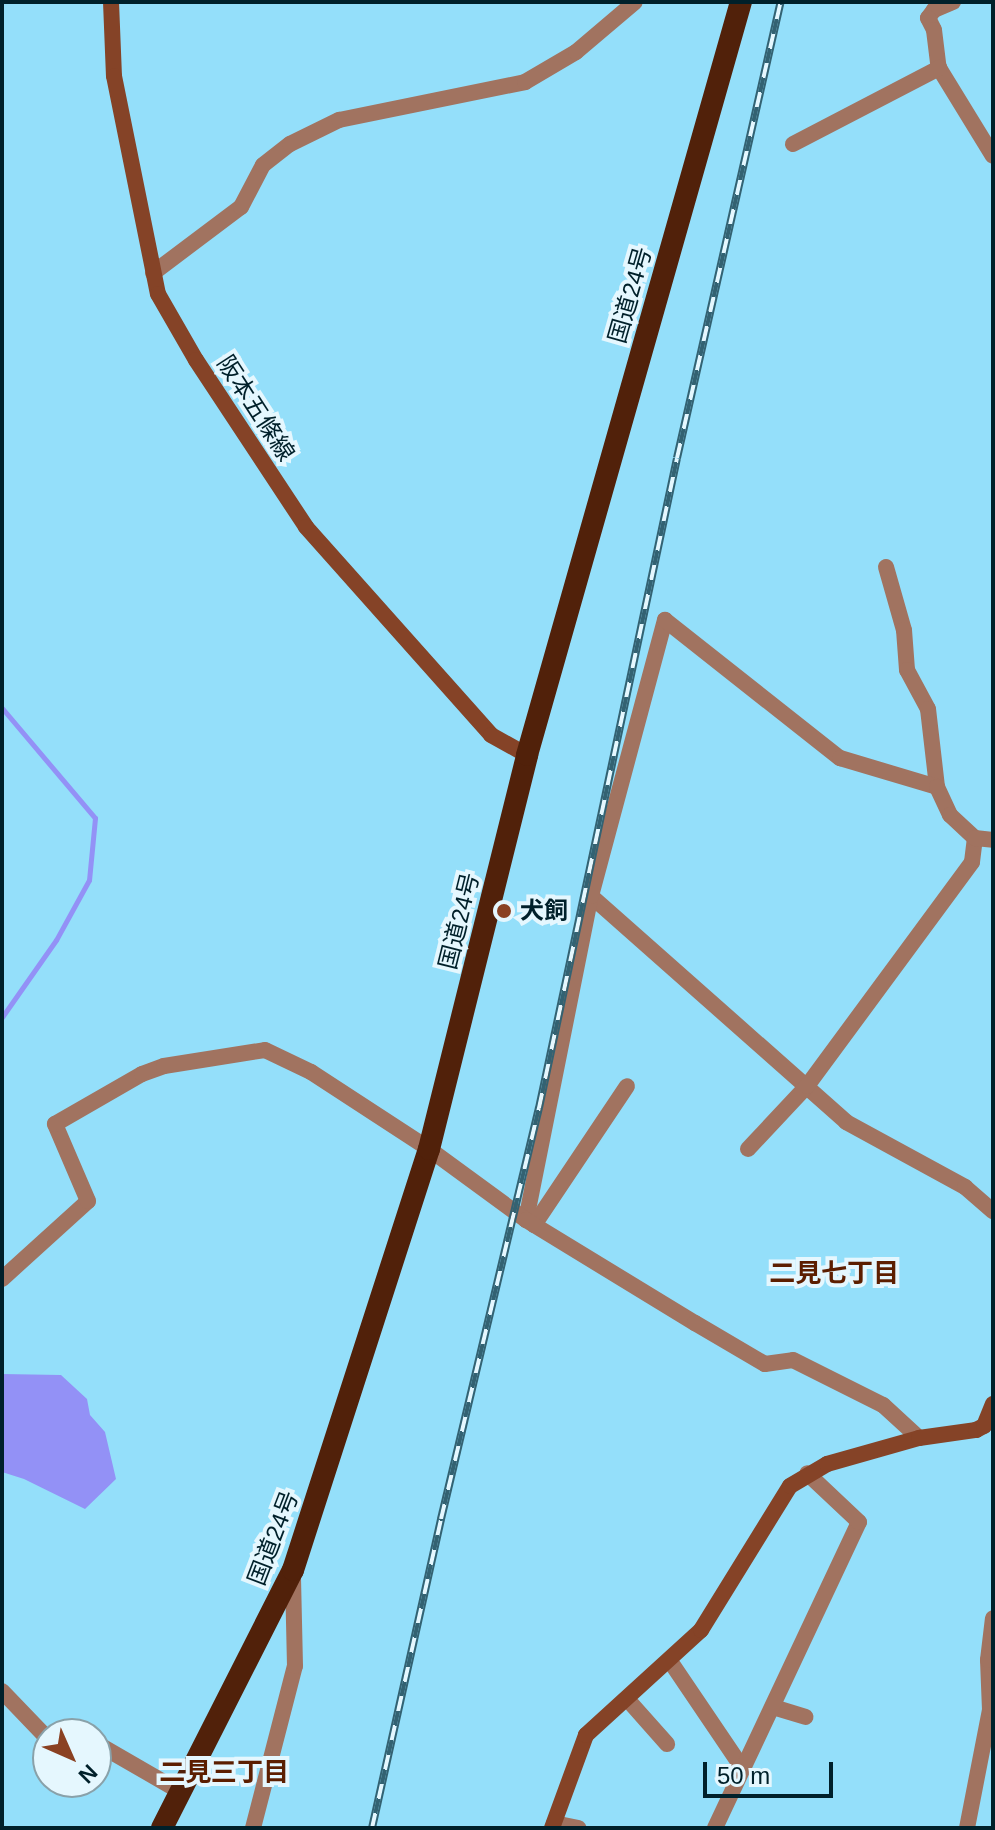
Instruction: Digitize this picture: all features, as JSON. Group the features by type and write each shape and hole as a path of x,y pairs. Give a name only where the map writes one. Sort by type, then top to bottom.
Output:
{"highway":[{"name":"国道24号","path":"162,1828 293,1570 429,1149 527,755 737,3"}],"main road":[{"name":"阪本五條線","path":"111,2 114,76 158,294 196,360 306,527 491,735 527,755"},
{"path":"553,1826 586,1735 628,1700 701,1630 780,1499 807,1473 827,1464 919,1438 989,1427 993,1404"}],"street":[{"path":"153,273 241,207 263,165 290,144 339,120 525,82 576,52 635,2"},
{"path":"953,2 934,10 928,18 934,30 939,68 993,156"},
{"path":"793,144 939,68"},
{"path":"886,567 904,630 907,670 928,709 937,787 950,815 975,838 993,840"},
{"path":"530,1222 591,896 665,620 840,758 937,787"},
{"path":"748,1149 807,1086 972,862 975,838"},
{"path":"591,896 846,1122 965,1187 993,1211"},
{"path":"2,1279 88,1201 55,1124 142,1074 164,1066 265,1050 311,1072 429,1149 530,1222 765,1364 793,1360 883,1405 919,1438"},
{"path":"530,1222 627,1086"},
{"path":"715,1828 859,1522 807,1473"},
{"path":"253,1828 295,1666 293,1570"},
{"path":"967,1828 990,1710 988,1660 993,1618"},
{"path":"670,1661 743,1769"},
{"path":"2,1691 32,1722"},
{"path":"628,1700 667,1744"},
{"path":"773,1707 805,1717"},
{"path":"112,1752 179,1791"},
{"path":"553,1826 578,1828"}],"shaded area":[{"path":"2,1374 61,1375 87,1399 90,1415 105,1432 116,1479 85,1509 24,1479 2,1472"}],"waterway":[{"path":"2,708 95,818 89,880 56,940 2,1017"}],"railway":[{"path":"372,1828 441,1519 539,1108 677,458 781,2"}],"place":[{"name":"犬飼","path":"504,911"}],"district":[{"name":"二見七丁目","path":"834,1274"},
{"name":"二見三丁目","path":"224,1773"}]}
